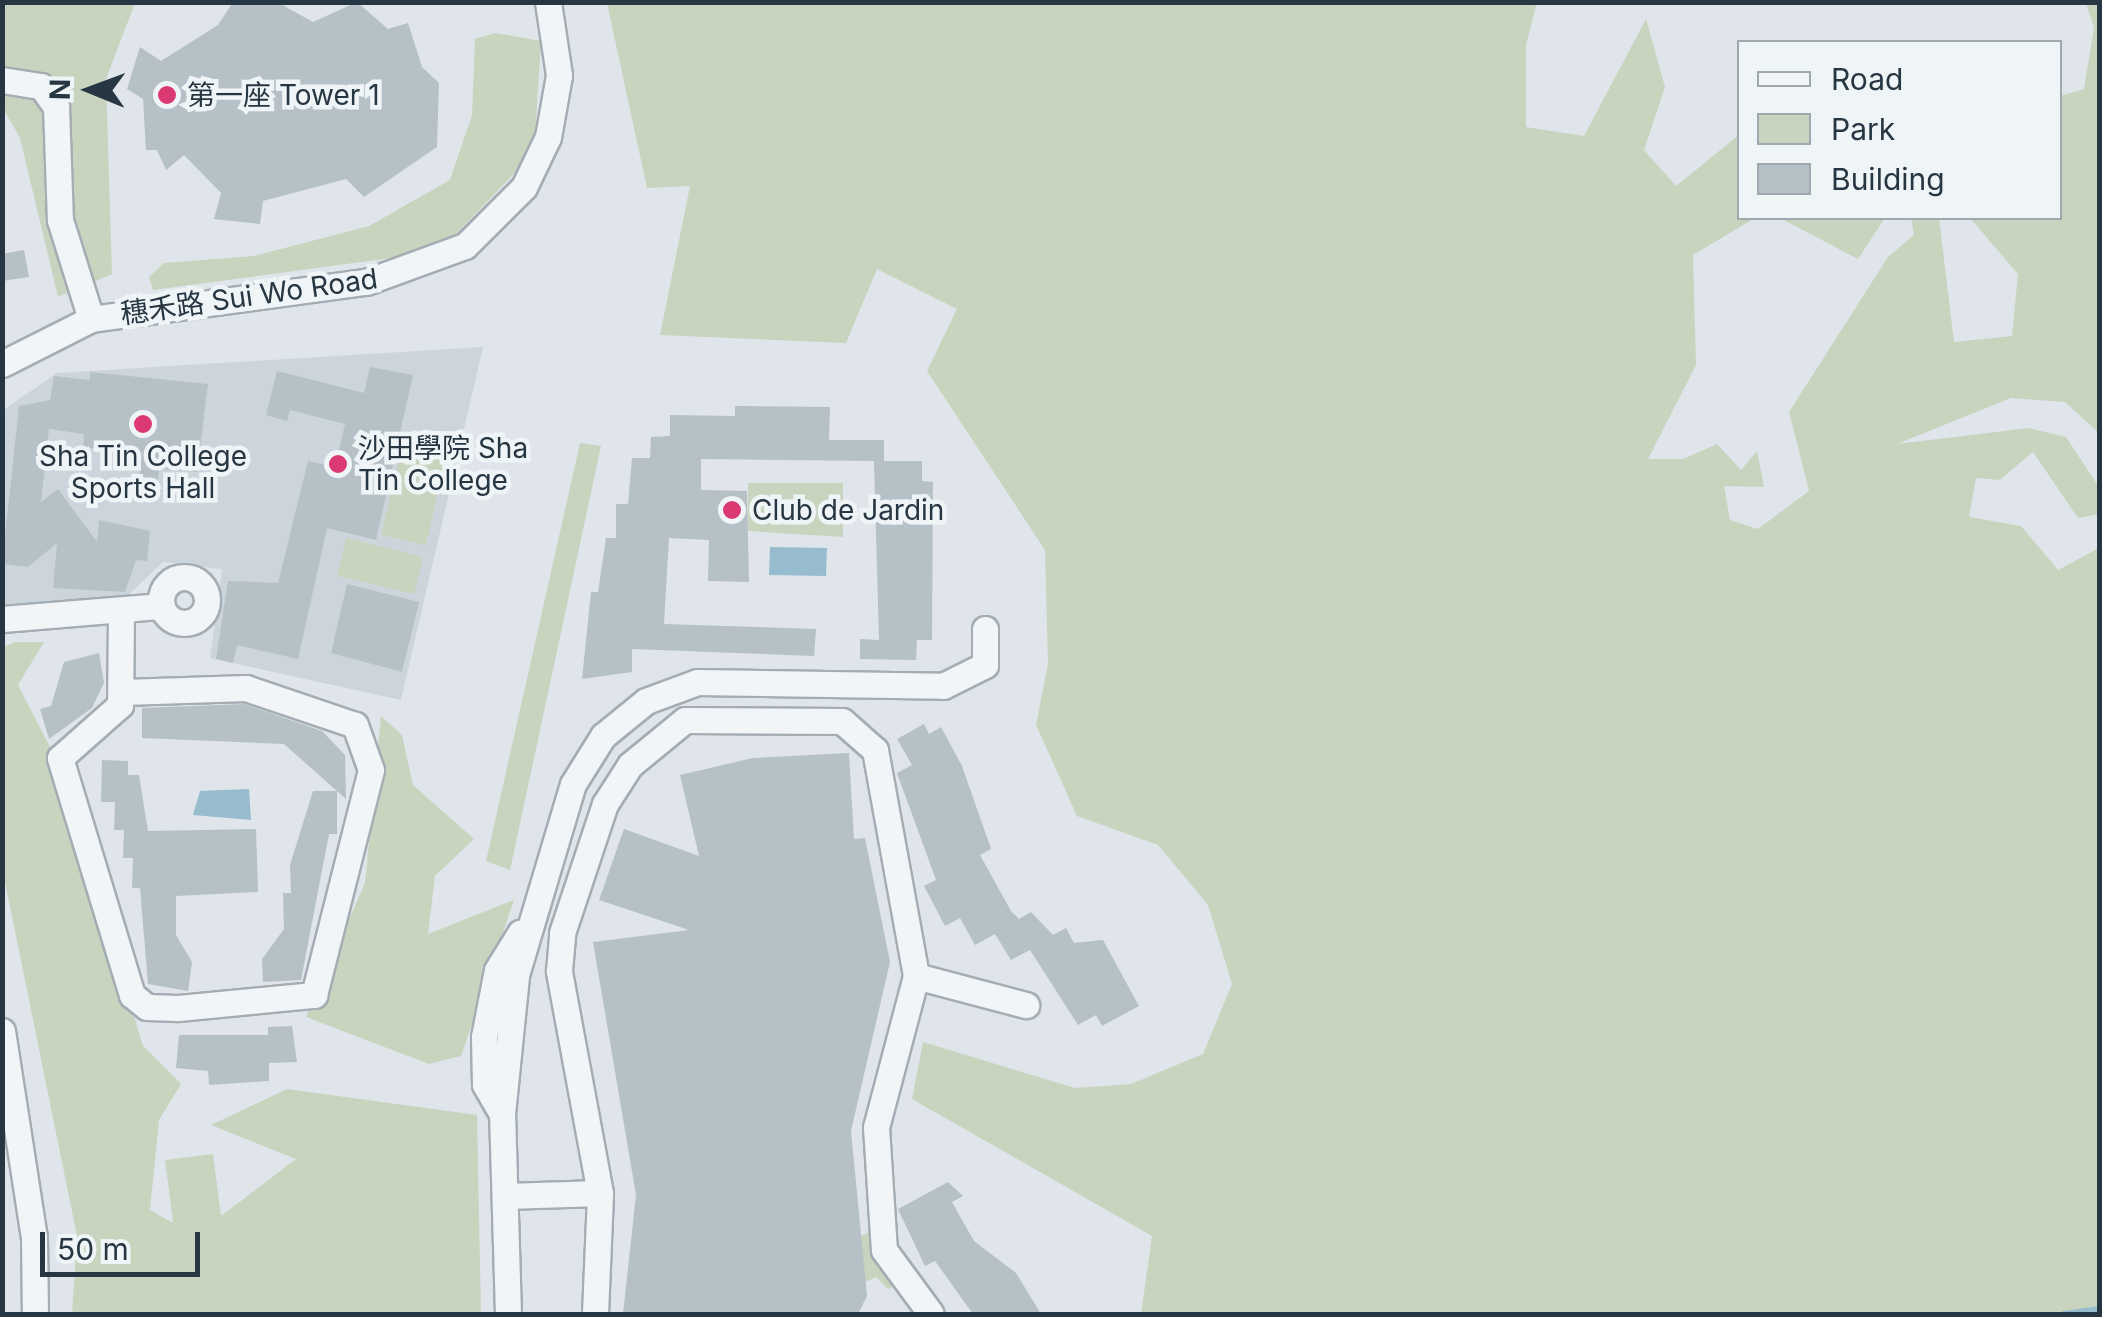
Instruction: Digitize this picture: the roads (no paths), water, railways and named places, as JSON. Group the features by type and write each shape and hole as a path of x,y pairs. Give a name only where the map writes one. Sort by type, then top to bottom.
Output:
{"street":[{"name":"穗禾路 Sui Wo Road","path":"2,364 91,319 366,282 465,246 524,188 548,138 560,75 548,2"},
{"path":"2,80 41,86 56,107 60,220 91,319"},
{"path":"2,620 121,615 161,606"},
{"path":"121,615 123,692 104,725 60,758 132,995 148,1007 178,1008 314,996 372,770 355,724 246,688 123,692"},
{"path":"508,1314 502,1114 529,926 573,784 603,736 646,701 697,682 943,686 986,665 985,630"},
{"path":"595,1314 600,1193 560,971 562,933 606,804 658,738 685,720 842,721 874,750 916,976 876,1126 884,1250 930,1314"},
{"path":"916,976 1026,1006"},
{"path":"2,1031 34,1237 34,1314"},
{"path":"505,1196 600,1193"}],"water":[{"path":"770,547 827,548 826,576 769,575"},
{"path":"249,789 251,820 193,815 200,791"}],"waterway":[{"path":"2064,1314 2100,1309"}],"place":[{"name":"第一座 Tower 1","path":"167,95"},
{"name":"Sha Tin College Sports Hall","path":"143,424"},
{"name":"沙田學院 Sha Tin College","path":"338,464"},
{"name":"Club de Jardin","path":"732,510"}]}
